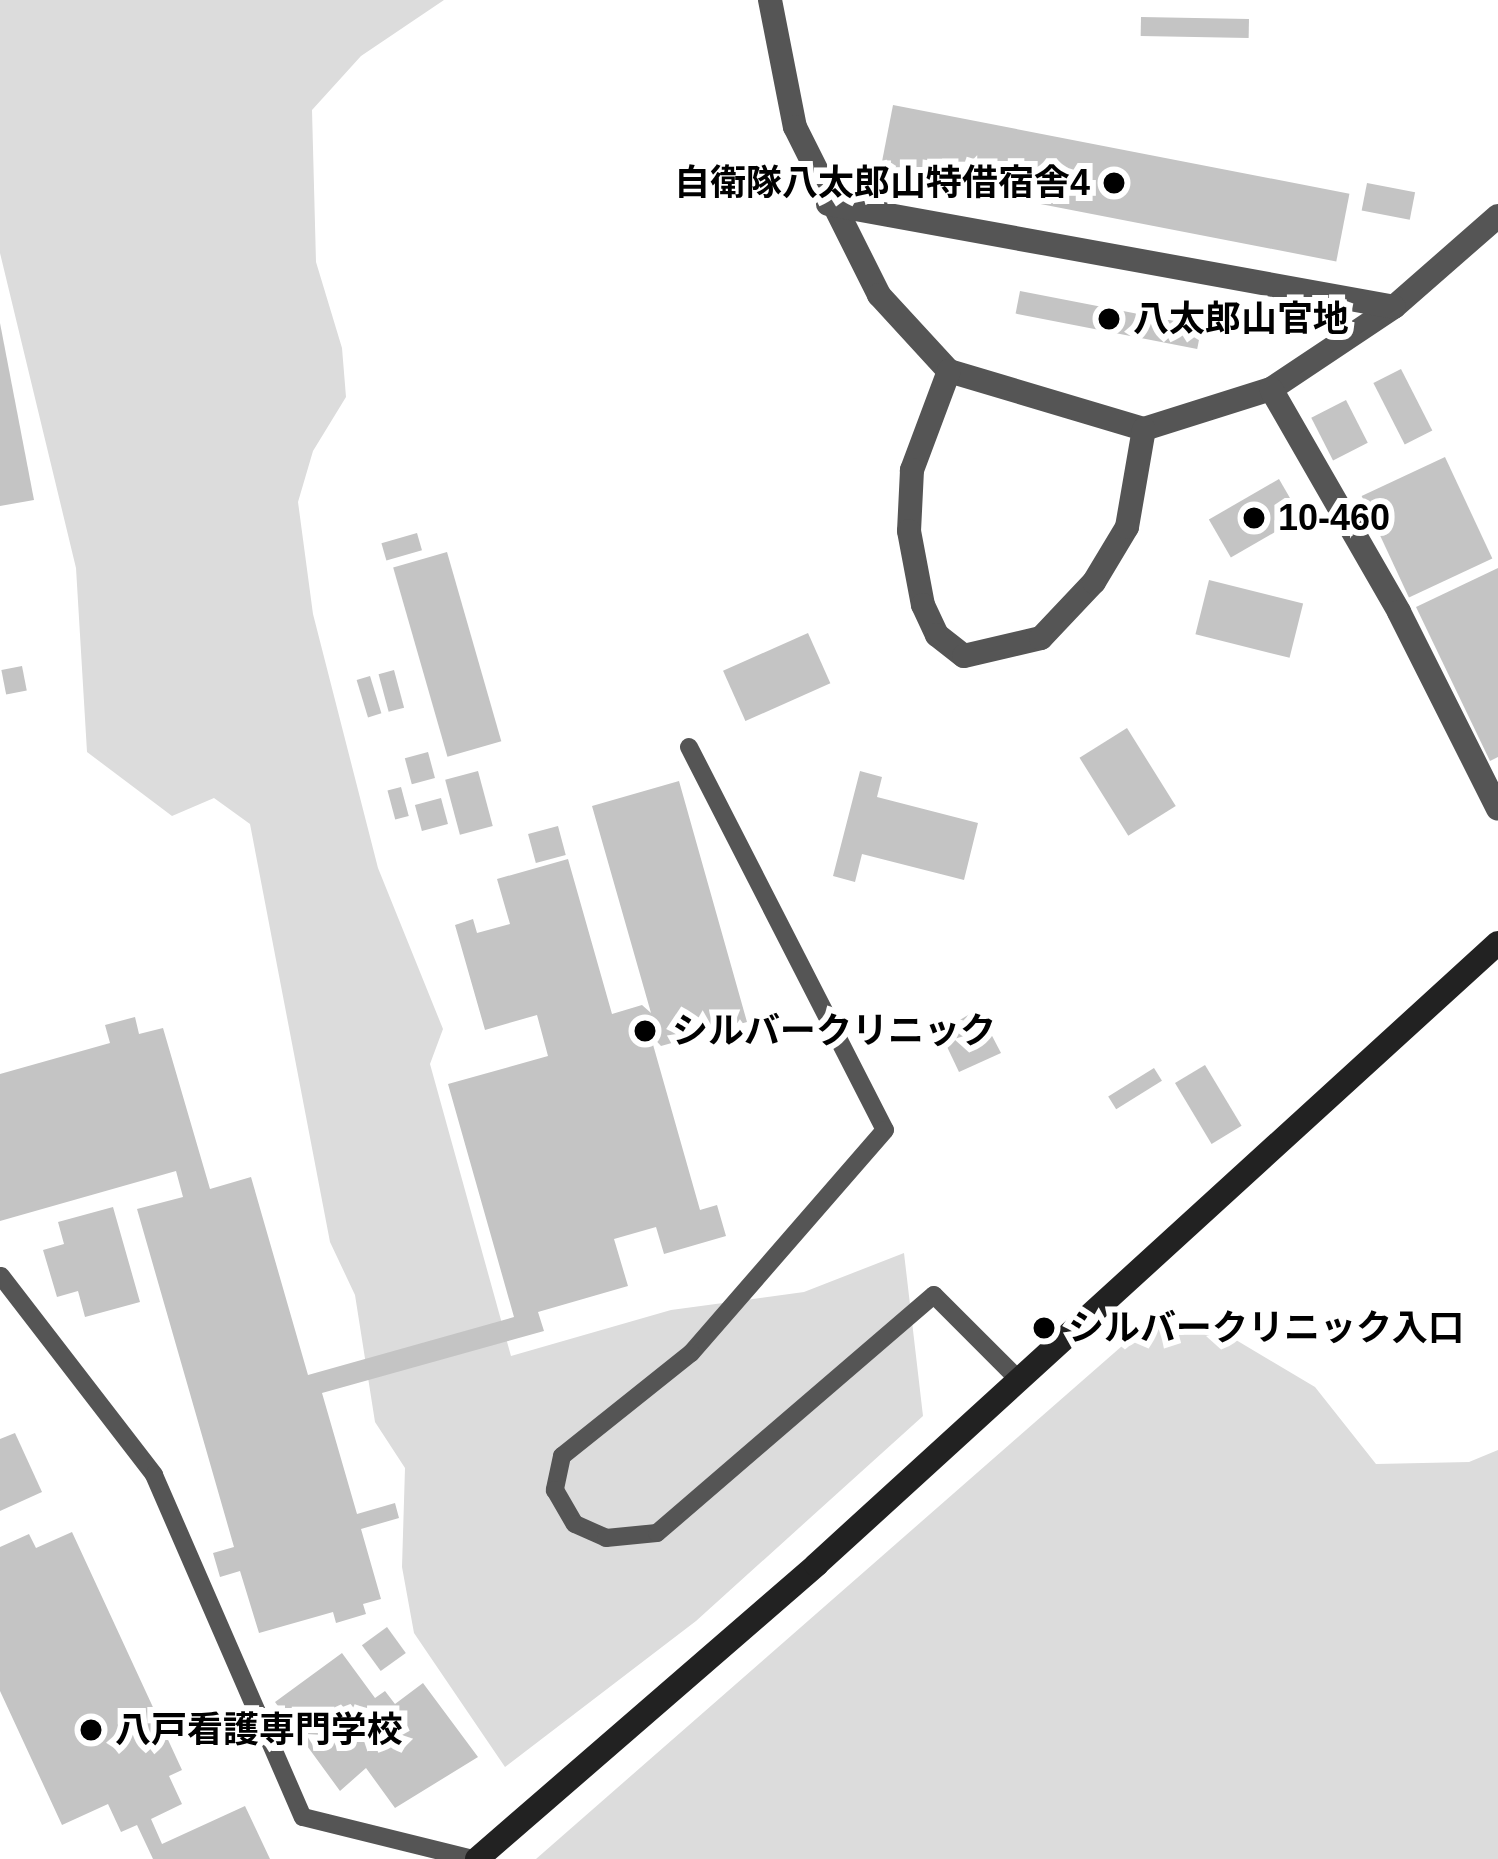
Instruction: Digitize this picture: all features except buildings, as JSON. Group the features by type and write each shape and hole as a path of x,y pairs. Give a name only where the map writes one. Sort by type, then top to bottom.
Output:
{"street":[{"path":"770,0 796,127 828,204 879,295 949,371 1144,429 1271,388 1394,307 1498,216"},
{"path":"828,204 1394,307"},
{"path":"949,371 911,470 909,531 923,605 937,635 964,656 1041,638 1094,581 1127,526 1144,429"},
{"path":"1271,388 1399,612 1498,809"},
{"path":"475,1859 1019,1380 1498,943"}],"lane":[{"path":"689,747 885,1130 691,1353 562,1456 555,1490 575,1524 607,1538 657,1533 934,1295 1019,1380"},
{"path":"1,1276 154,1475 304,1817 475,1859"}],"shaded area":[{"path":"0,0 444,0 361,56 312,110 316,262 342,348 346,397 313,451 298,502 313,614 378,868 443,1029 430,1064 511,1356 671,1310 804,1292 904,1253 923,1416 696,1621 505,1767 414,1633 402,1567 405,1468 375,1422 355,1295 330,1242 250,824 214,798 172,816 87,752 76,568 0,253"},
{"path":"1154,1318 1236,1340 1315,1387 1376,1464 1469,1462 1498,1450 1498,1859 536,1859"}],"place":[{"name":"自衛隊八太郎山特借宿舎4","path":"1114,183"},
{"name":"八太郎山官地","path":"1109,319"},
{"name":"10-460","path":"1254,518"},
{"name":"シルバークリニック","path":"645,1031"},
{"name":"シルバークリニック入口","path":"1044,1328"},
{"name":"八戸看護専門学校","path":"91,1730"}]}
